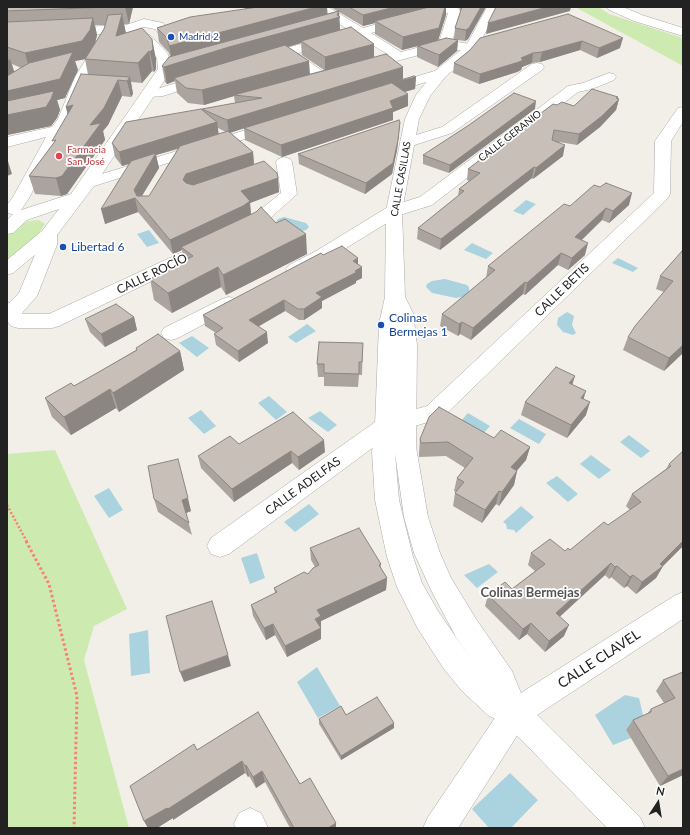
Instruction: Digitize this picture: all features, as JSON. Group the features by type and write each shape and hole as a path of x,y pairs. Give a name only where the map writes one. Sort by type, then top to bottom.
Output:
{"street":[{"path":"304,9 320,7 399,56"},
{"path":"251,62 452,7 455,14 445,44"},
{"name":"CALLE CASILLAS","path":"492,7 476,44 441,73 423,95 412,118 394,211 395,297 388,324 396,423 383,452 387,500 400,557 410,587 428,620 454,660 472,681 499,706 515,713 629,828"},
{"path":"613,7 638,18 683,32"},
{"path":"326,24 341,20"},
{"path":"144,25 156,36 167,29"},
{"path":"7,34 128,30 131,36 144,25"},
{"path":"144,25 163,57 165,69"},
{"path":"7,229 13,212 64,119 64,104 86,86 92,63 101,48 106,30"},
{"path":"354,69 445,44 476,44"},
{"path":"287,52 324,78"},
{"path":"77,65 92,63"},
{"path":"7,269 48,235 88,183 125,128 146,90 165,69 180,65"},
{"path":"408,142 447,130 537,67"},
{"path":"310,82 339,73"},
{"path":"373,94 441,73"},
{"path":"146,90 158,93 215,74"},
{"name":"CALLE GERANIO","path":"281,276 322,255 394,211 426,201 573,89 587,86 609,76"},
{"name":"CALLE BETIS","path":"396,423 434,412 662,194 663,141 683,111"},
{"path":"397,124 412,118"},
{"path":"88,183 289,120"},
{"path":"125,128 140,129"},
{"path":"7,142 57,130"},
{"path":"164,174 175,156"},
{"name":"CALLE ROCÍO","path":"12,315 52,321 251,226 289,194 284,162"},
{"path":"13,212 75,198"},
{"path":"12,315 27,296 48,245 48,235"},
{"path":"171,332 247,294"},
{"name":"CALLE ADELFAS","path":"220,546 396,423"},
{"name":"CALLE CLAVEL","path":"515,713 683,604"},
{"path":"439,828 515,713"}],"path":[{"path":"7,505 49,584 78,696 74,828"}],"green space":[{"path":"575,7 599,7 609,14 683,38 683,66"},
{"path":"39,220 45,224 40,232 7,264 7,236 13,229 28,221"},
{"path":"55,450 127,609 94,626 84,660 129,828 7,828 7,454"}],"water":[{"path":"526,200 536,204 523,215 513,211"},
{"path":"284,217 306,223 309,227 302,231 276,222 278,219"},
{"path":"149,230 159,243 147,247 137,234"},
{"path":"472,243 493,253 486,259 464,250"},
{"path":"618,258 638,268 633,272 612,263"},
{"path":"445,279 467,285 469,287 469,292 462,297 456,298 432,293 426,287 427,284 432,281"},
{"path":"567,312 574,316 572,325 576,333 573,335 563,332 557,325 558,318"},
{"path":"307,324 316,331 296,343 288,337"},
{"path":"192,336 209,348 197,357 179,343"},
{"path":"269,396 287,412 276,420 258,403"},
{"path":"201,410 216,426 204,434 188,418"},
{"path":"320,411 337,425 328,432 308,418"},
{"path":"468,413 490,426 483,434 460,422"},
{"path":"519,419 546,434 539,444 510,428"},
{"path":"629,435 650,451 641,458 620,442"},
{"path":"591,455 611,470 599,479 580,464"},
{"path":"557,476 578,494 568,502 546,483"},
{"path":"109,488 123,510 109,518 94,496"},
{"path":"309,504 319,514 295,532 284,522"},
{"path":"521,506 534,517 516,533 514,530 507,529 506,524 503,522"},
{"path":"257,553 265,578 250,584 241,558"},
{"path":"489,564 498,572 477,588 464,575"},
{"path":"148,630 150,673 131,676 129,634"},
{"path":"317,667 340,706 318,718 297,682"},
{"path":"625,695 639,698 644,719 626,730 631,738 613,745 595,715"},
{"path":"510,773 538,800 511,828 489,828 472,809"}],"building":[{"path":"7,7 110,7 7,11"},
{"path":"258,7 316,7 169,46 167,38 157,28 190,17"},
{"path":"349,7 395,7 363,15"},
{"path":"429,7 445,7 439,28 403,37 375,21"},
{"path":"462,7 481,7 469,28 466,30 455,28"},
{"path":"496,7 547,7 488,23"},
{"path":"339,11 337,15 340,17 229,47 164,67 162,66 169,57"},
{"path":"122,14 116,36 142,28 152,39 153,49 150,52 149,51 138,63 85,59 104,29 108,15"},
{"path":"568,14 623,38 599,48 582,41 533,53 521,58 523,60 519,62 480,74 454,63 470,50 480,38"},
{"path":"93,18 90,30 82,41 25,53 7,47 7,22"},
{"path":"351,27 374,44 325,57 301,41"},
{"path":"446,38 458,40 439,55 418,46"},
{"path":"285,45 309,61 202,90 186,88 174,78"},
{"path":"73,52 60,79 7,91 7,76 29,63"},
{"path":"386,54 403,67 227,120 202,109 262,98 234,95"},
{"path":"81,74 130,77 127,81 118,80 104,108 90,125 101,123 62,176 56,178 29,176 56,140 52,141 73,105 66,107"},
{"path":"414,76 416,77 392,83 408,94 390,101 393,108 281,145 244,128"},
{"path":"592,89 618,97 616,98 619,99 602,116 579,134 554,130 552,140 565,145 441,239 418,228 464,191 459,189 480,173 468,169 553,104 557,105 562,102 574,106"},
{"path":"54,91 46,107 7,115 7,101"},
{"path":"514,93 536,101 450,165 423,155 469,125"},
{"path":"201,109 217,122 119,152 112,143 126,122"},
{"path":"399,120 398,140 393,163 366,183 298,154"},
{"path":"228,131 253,152 186,174 183,180 186,183 193,185 264,161 277,173 278,178 241,191 250,201 243,206 170,240 135,198 101,209 131,161 156,153 134,190 137,196 149,196 180,146"},
{"path":"606,183 632,193 613,211 606,208 575,237 588,243 572,258 561,253 527,283 525,282 473,328 462,322 459,324 442,314 495,270 488,266 564,204 570,206 594,185 600,187"},
{"path":"261,207 276,223 285,219 306,234 223,275 218,267 168,293 150,279 193,256 181,247 256,212"},
{"path":"342,246 358,258 353,261 362,267 355,271 357,272 316,293 322,297 304,309 298,309 284,300 249,320 267,332 238,351 214,334 223,328 203,315 321,253 323,255"},
{"path":"682,251 683,345 669,358 628,337 635,326 673,281 660,276"},
{"path":"116,304 134,317 101,334 85,319"},
{"path":"158,334 180,351 113,393 110,389 64,417 45,398 71,383 74,386 97,373 137,350 136,348"},
{"path":"319,342 363,343 362,362 359,362 359,374 324,373 324,364 317,364"},
{"path":"556,367 575,376 569,383 586,391 581,398 590,402 571,425 525,402"},
{"path":"439,407 494,438 501,430 530,447 511,467 517,471 502,492 499,491 485,510 455,493 464,482 457,478 473,458 448,442 421,443 420,439 429,417"},
{"path":"293,412 324,440 298,457 291,451 232,489 198,456 230,436 239,444"},
{"path":"683,451 683,541 660,564 663,566 642,582 633,575 630,577 611,563 556,613 569,625 549,641 531,623 523,629 488,595 505,582 512,589 545,564 531,553 550,539 565,551 568,548 570,550 604,522 608,525 641,502 632,494 671,466 669,464"},
{"path":"178,459 188,498 182,500 189,523 154,499 148,466"},
{"path":"359,528 381,564 379,565 387,578 317,610 321,616 315,619 321,628 285,646 273,624 264,628 251,605 277,592 274,588 304,572 308,574 313,568 319,565 310,548"},
{"path":"212,601 228,655 180,672 166,616"},
{"path":"683,672 683,769 668,776 633,720 651,712 651,709 675,698 663,680"},
{"path":"377,697 394,723 341,756 319,719 341,706 346,715"},
{"path":"258,712 300,784 310,778 336,823 328,828 294,828 262,771 253,777 242,761 168,809 167,808 144,821 130,786 194,744 197,750"}],"place":[{"name":"Madrid 2","path":"171,37"},
{"name":"Farmacia San José","path":"59,156"},
{"name":"Libertad 6","path":"63,247"},
{"name":"Colinas Bermejas 1","path":"381,325"}],"district":[{"name":"Colinas Bermejas","path":"530,593"}]}
